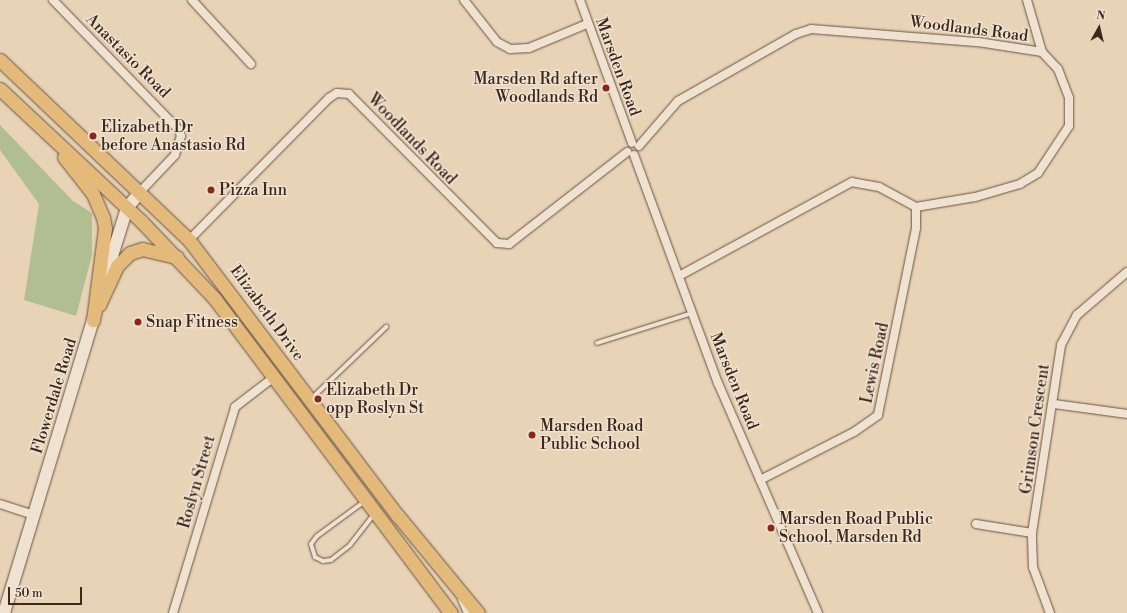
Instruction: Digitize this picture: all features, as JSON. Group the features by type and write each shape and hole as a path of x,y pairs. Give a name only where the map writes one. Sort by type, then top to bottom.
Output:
{"main road":[{"name":"Elizabeth Drive","path":"0,60 141,191 189,240 310,400 478,613"},
{"name":"Elizabeth Drive","path":"0,89 179,257 216,298 374,514 450,613"},
{"path":"42,127 93,194 103,217 104,235 93,320"},
{"name":"Flowerdale Road","path":"4,613 127,208 141,191"},
{"path":"93,320 117,266 130,253 142,249 179,257"}],"street":[{"name":"Anastasio Road","path":"53,0 179,130 181,136 176,155 141,191"},
{"path":"192,0 251,64"},
{"path":"464,0 497,42 510,49 529,48 587,24"},
{"path":"1027,0 1042,52"},
{"name":"Marsden Road","path":"583,1 587,24 635,144"},
{"name":"Woodlands Road","path":"635,144 678,101 803,30 970,41 1042,52 1058,69 1069,98 1069,126 1038,173 1020,184 976,197 916,207"},
{"name":"Woodlands Road","path":"189,240 329,98 337,93 349,94 497,243 509,244 631,153"},
{"path":"631,153 635,144"},
{"path":"631,153 635,144"},
{"name":"Marsden Road","path":"631,153 680,276 692,313 760,480 818,613"},
{"path":"680,276 852,182 879,187 916,207"},
{"name":"Lewis Road","path":"760,480 854,432 878,415 915,236 916,207"},
{"name":"Grimson Crescent","path":"1050,613 1033,567 1032,533 1054,404 1061,345 1077,316 1127,272"},
{"name":"Roslyn Street","path":"173,613 235,407 274,377"},
{"path":"1054,404 1127,414"},
{"path":"0,504 34,515"},
{"path":"976,524 1032,533"},
{"path":"459,590 468,613"}],"lane":[{"path":"597,343 692,313"},
{"path":"310,400 386,327"},
{"path":"365,501 317,536 311,544 315,557 323,561 331,560 350,545 374,514"}],"green space":[{"path":"0,125 73,201 92,213 92,255 76,316 24,300 39,204 0,150"}],"place":[{"name":"Marsden Rd after Woodlands Rd","path":"606,88"},
{"name":"Elizabeth Dr before Anastasio Rd","path":"93,136"},
{"name":"Pizza Inn","path":"211,190"},
{"name":"Snap Fitness","path":"138,322"},
{"name":"Elizabeth Dr opp Roslyn St","path":"318,399"},
{"name":"Marsden Road Public School","path":"532,435"},
{"name":"Marsden Road Public School, Marsden Rd","path":"771,528"}]}
